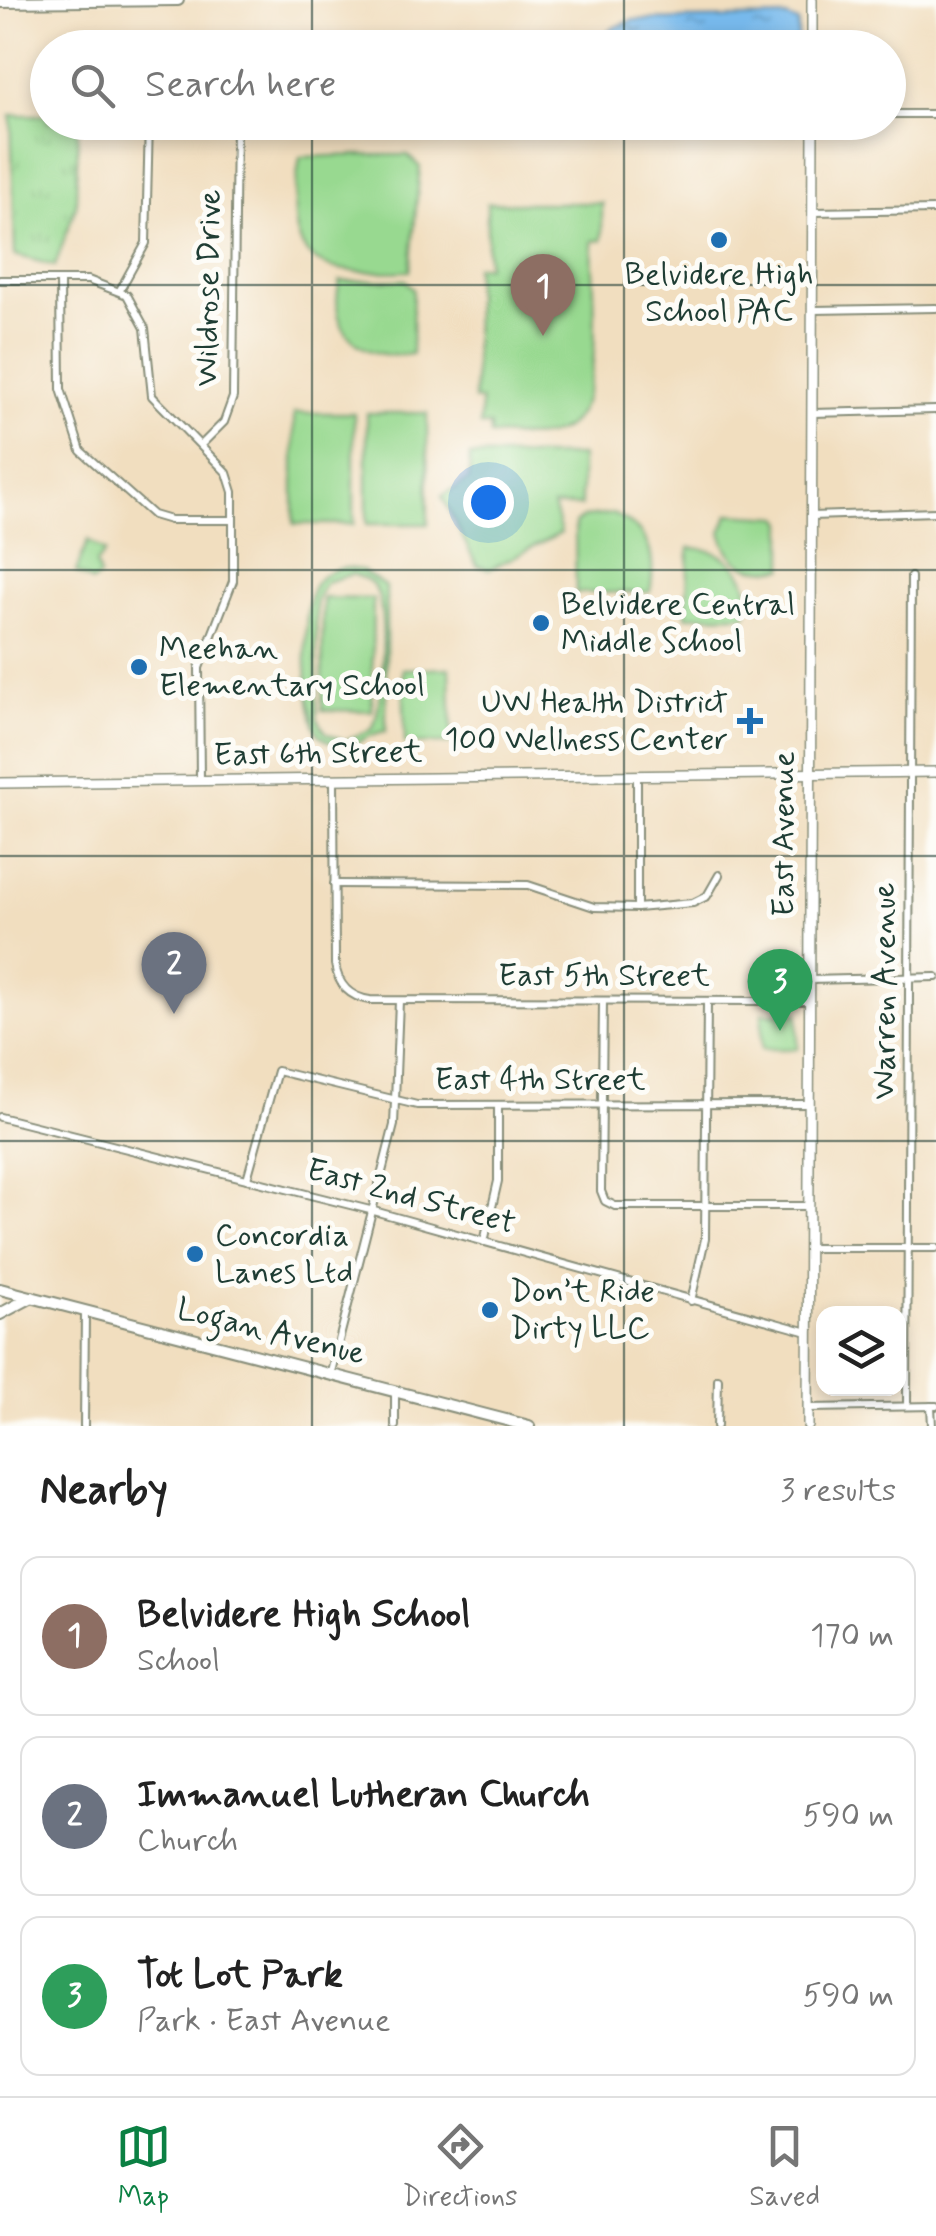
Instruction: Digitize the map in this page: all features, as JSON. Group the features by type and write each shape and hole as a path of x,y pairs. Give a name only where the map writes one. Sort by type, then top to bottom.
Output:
{"main road":[{"path":"0,2 178,0"},
{"name":"Logan Avenue","path":"0,1289 395,1388 530,1426"},
{"path":"0,1314 32,1297"}],"street":[{"path":"812,0 812,30"},
{"path":"906,114 936,114"},
{"path":"120,290 146,242 149,140"},
{"name":"Wildrose Drive","path":"203,443 224,422 233,397 236,140"},
{"name":"East Avenue","path":"808,1426 813,140"},
{"path":"813,212 936,210"},
{"path":"0,280 100,282 120,290 143,321 152,396 203,443 228,473 233,520 231,596 199,668 200,780"},
{"path":"60,280 61,389 81,451 153,515 170,520 233,520"},
{"path":"813,310 936,308"},
{"path":"812,413 936,410"},
{"path":"811,516 936,512"},
{"name":"Warren Avenue","path":"907,1406 910,577"},
{"name":"East 6th Street","path":"0,783 936,772"},
{"path":"637,774 637,908"},
{"name":"East 5th Street","path":"334,779 334,964 340,982 364,1000 809,1000"},
{"path":"334,884 528,884 594,907 637,908 694,904 707,896 720,875"},
{"path":"809,980 936,977"},
{"path":"331,1372 374,1211 397,1102 399,1000"},
{"path":"604,1001 601,1191 605,1201 615,1206 808,1206"},
{"path":"691,1301 705,1238 707,1001"},
{"name":"East 4th Street","path":"247,1178 277,1070 397,1102 808,1104"},
{"path":"484,1242 498,1181 498,1105"},
{"name":"East 2nd Street","path":"0,1117 374,1211 808,1332"},
{"path":"808,1248 936,1248"},
{"path":"84,1426 85,1311"},
{"path":"716,1426 718,1380"},
{"path":"395,1388 395,1426"},
{"path":"808,1408 934,1406 932,1426"}],"green space":[{"path":"11,115 30,115 30,140 78,140 76,206 55,266 15,255"},
{"path":"408,155 420,167 410,271 347,270 326,265 310,256 300,241 295,193 300,157"},
{"path":"487,203 602,203 602,240 592,241 595,317 591,374 575,419 551,434 490,435 490,426 480,426 481,401 474,400 475,266 487,266"},
{"path":"405,280 413,288 412,354 379,353 364,348 344,329 337,299 340,281"},
{"path":"294,413 354,413 354,524 294,524"},
{"path":"367,413 427,413 428,524 367,524"},
{"path":"470,456 581,456 581,506 553,506 561,533 490,569 477,566 442,496 469,480"},
{"path":"612,514 635,527 648,544 652,566 650,592 576,593 575,523 584,517"},
{"path":"729,514 780,517 784,522 784,568 751,568 736,560 721,532"},
{"path":"88,540 105,552 96,563 100,577 92,582 76,572"},
{"path":"689,548 715,553 736,566 747,588 746,615 686,616"},
{"path":"361,570 386,587 386,731 340,746 319,735 314,724 306,663 307,618 313,588 331,571","holes":["352,574 373,585 380,603 381,683 372,729 344,741 326,733 317,718 316,601 326,582"]},
{"path":"323,598 373,599 372,711 322,710"},
{"path":"450,668 452,743 405,744 403,669"},
{"path":"762,1013 798,1013 798,1049 762,1049"}],"water":[{"path":"786,17 798,22 798,30 609,30 632,20"}],"place":[{"name":"Belvidere High School PAC","path":"719,240"},
{"name":"Belvidere High School","path":"543,336"},
{"name":"Belvidere Central Middle School","path":"541,623"},
{"name":"Meehan Elementary School","path":"139,667"},
{"name":"UW Health District 100 Wellness Center","path":"750,721"},
{"name":"Immanuel Lutheran Church","path":"174,1014"},
{"name":"Tot Lot Park","path":"780,1031"},
{"name":"Concordia Lanes Ltd","path":"195,1254"},
{"name":"Don’t Ride Dirty LLC","path":"490,1310"}]}
